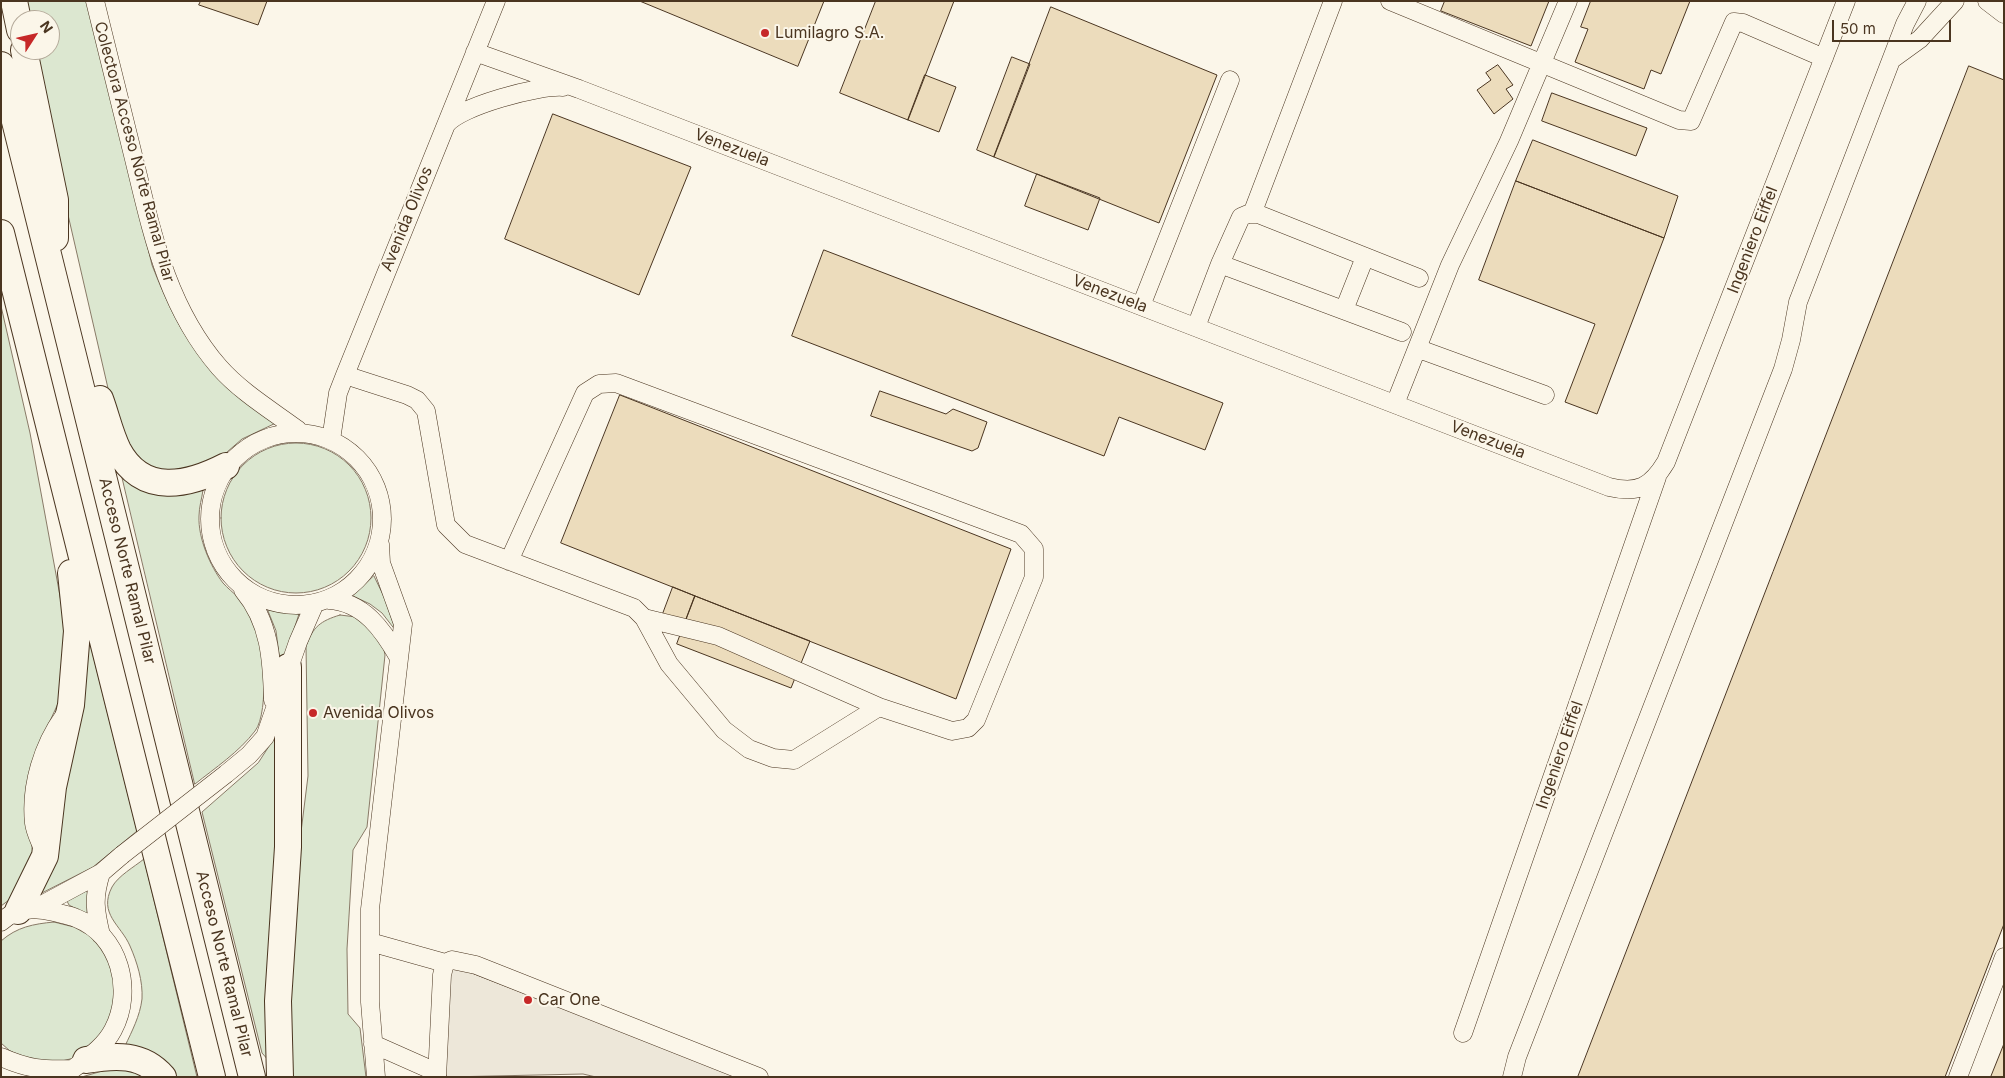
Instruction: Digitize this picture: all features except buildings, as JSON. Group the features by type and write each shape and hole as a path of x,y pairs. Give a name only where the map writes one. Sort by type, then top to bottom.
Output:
{"highway":[{"path":"26,60 55,200 56,287 118,450 126,463 153,480 176,484 197,480 226,466"},
{"name":"Acceso Norte Ramal Pilar","path":"1,65 252,1077"},
{"path":"1,233 212,1077"},
{"path":"19,914 45,856 60,747 71,705 77,630 56,456"},
{"path":"280,1077 278,1001 288,847 288,667"},
{"path":"74,1068 121,1056 138,1058 163,1077"}],"street":[{"name":"Colectora Acceso Norte Ramal Pilar","path":"95,1 150,226 163,272 175,301 202,345 220,368 261,404 298,430"},
{"name":"Avenida Olivos","path":"331,440 338,393 441,132 496,1"},
{"path":"1252,214 1333,1"},
{"path":"1390,1 1679,120 1690,121 1734,22 1743,23 1824,58"},
{"path":"1395,404 1419,348 1450,265 1542,64 1568,1"},
{"name":"Ingeniero Eiffel","path":"1462,1032 1657,477 1666,462 1846,1"},
{"path":"1512,1077 1517,1057 1783,369 1798,302 1905,24 1917,1"},
{"path":"1891,60 1920,39 1954,1"},
{"path":"1987,1 2004,14"},
{"path":"475,52 579,89"},
{"path":"1141,306 1230,80"},
{"path":"441,132 450,120 466,110 542,87 553,86 579,89"},
{"name":"Venezuela","path":"579,89 1609,487 1623,490 1643,488"},
{"path":"1196,327 1220,264 1241,217 1252,214 1258,214 1419,278"},
{"path":"1344,310 1365,257"},
{"path":"1220,264 1402,332"},
{"path":"1419,348 1545,396"},
{"path":"345,375 417,400 426,411 446,525 465,544 634,608 644,618 669,664 724,730 749,749 773,758 794,760 879,707"},
{"path":"509,561 585,393 599,384 616,383 1021,534 1034,549 1034,577 976,720 968,728 952,731 879,707 718,636 644,618"},
{"path":"274,712 272,663 267,637 258,610 223,565 214,546 210,525 210,504 216,484 226,466 250,444 265,437 298,430 331,440 353,455 369,474 383,510 380,543 381,563 403,624 374,864 370,942 370,1002 376,1077"},
{"name":"Ingeniero Eiffel","path":"1643,488 1657,477"},
{"path":"19,914 101,873 249,755 265,737 307,617 322,601 349,589 358,581 374,558 380,543"},
{"path":"235,580 253,593 272,602 294,605 339,600 364,612 380,626 399,658"},
{"path":"101,873 95,892 95,908 101,935"},
{"path":"1,1058 23,1067 49,1070 74,1068 113,1032 122,1007 123,981 116,956 101,935 77,918 19,914"},
{"path":"370,942 445,963 452,960 476,965 759,1077"},
{"path":"1958,1077 2004,957"},
{"path":"373,1044 437,1074 442,974 445,963"},
{"path":"1,1058 10,1077"}],"green space":[{"path":"18,1 88,1 152,265 164,295 178,324 206,362 231,387 278,422 242,439 204,472 150,473 119,436 32,60 60,60 60,10 20,10"},
{"path":"1,306 30,433 69,645 62,695 49,723 32,776 29,827 33,853 9,900 1,906"},
{"path":"296,443 325,449 349,465 365,489 371,518 365,547 349,571 325,587 296,593 267,587 243,571 227,547 221,518 227,489 243,465 267,449"},
{"path":"120,468 174,495 203,490 199,509 199,524 206,551 223,583 252,613 260,638 264,691 260,721 255,731 242,746 195,784"},
{"path":"374,576 385,599 396,631 382,613 370,604 353,596"},
{"path":"268,610 299,614 281,669 276,631"},
{"path":"340,615 356,617 382,640 385,655 367,827 353,850 347,949 348,1014 360,1028 366,1077 290,1077 287,1040 299,848 308,776 306,646 311,634 322,622"},
{"path":"87,631 137,831 93,867 34,897"},
{"path":"285,722 270,1062 262,1053 202,812 258,763"},
{"path":"144,859 197,1077 177,1077 173,1071 125,1046 139,1011 142,999 142,985 130,946 109,912 108,896 118,879"},
{"path":"83,891 88,892 87,915 69,905 67,901"},
{"path":"54,922 74,927 92,937 106,953 118,993 106,1032 74,1058 54,1063 31,1060 10,1051 1,1043 1,941 13,932 26,927"},
{"path":"117,1067 151,1077 82,1077"}],"shaded area":[{"path":"451,965 740,1077 596,1077 583,1074 447,1077 442,1067"}],"place":[{"name":"Lumilagro S.A.","path":"765,33"},
{"name":"Avenida Olivos","path":"313,713"},
{"name":"Car One","path":"528,1000"}]}
